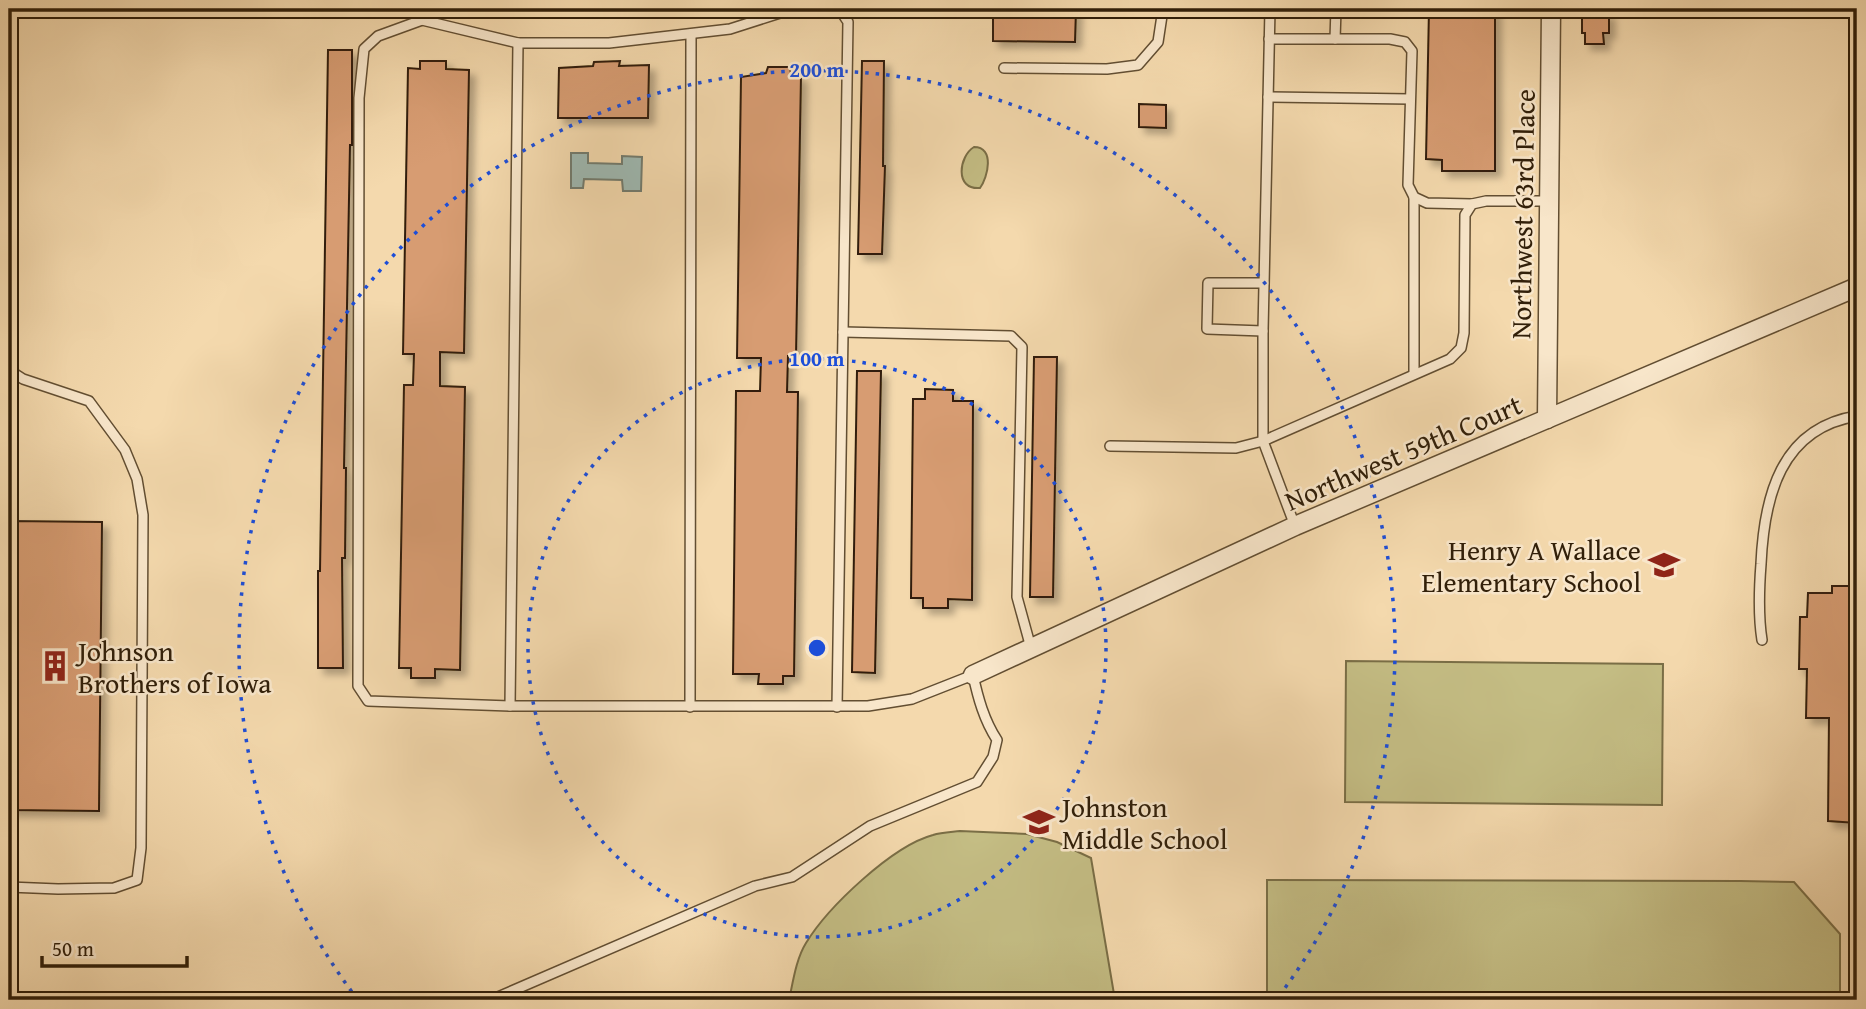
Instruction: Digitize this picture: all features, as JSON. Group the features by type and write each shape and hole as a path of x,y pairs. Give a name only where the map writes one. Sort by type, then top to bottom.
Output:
{"street":[{"name":"Northwest 63rd Place","path":"1547,419 1551,9"},
{"name":"Northwest 59th Court","path":"973,675 1295,526 1857,287"}],"lane":[{"path":"422,9 422,20"},
{"path":"1004,68 1107,69 1138,65 1158,42 1163,9"},
{"path":"1270,9 1263,441 1295,526"},
{"path":"1335,39 1336,9"},
{"path":"491,1000 755,886 792,877 870,826 977,782 993,757 999,741 988,726 973,675 912,699 868,706 837,707 690,707 510,706 368,701 358,685 359,98 364,49 378,36 422,20 518,43 609,43 730,29 781,11 840,10 848,22 837,707"},
{"path":"690,707 691,34"},
{"path":"1269,39 1390,39 1405,42 1412,51 1408,185 1414,197 1414,374"},
{"path":"510,706 518,43"},
{"path":"1268,97 1410,99"},
{"path":"1414,197 1427,203 1549,201"},
{"path":"1110,446 1236,448 1263,441 1450,359 1461,348 1464,333 1465,215 1472,204"},
{"path":"1263,331 1207,329 1208,283 1264,283"},
{"path":"843,331 1011,336 1022,347 1017,597 1031,648"},
{"path":"9,370 23,379 89,401 125,450 137,479 143,515 141,848 137,880 114,888 9,887"},
{"path":"1762,640 1762,530 1771,492 1790,453 1808,435 1839,418 1857,416"}],"shaded area":[{"path":"974,147 985,152 988,163 980,188 966,184 962,172 965,157"},
{"path":"1346,661 1663,664 1662,805 1345,802"},
{"path":"960,831 1027,834 1057,842 1091,858 1115,1000 789,1000 795,971 806,943 845,896 899,851 936,834"},
{"path":"1267,880 1794,882 1840,934 1840,1000 1267,1000"}],"water":[{"path":"571,153 588,153 588,163 622,164 622,156 642,157 641,191 623,191 622,180 584,179 583,188 571,188"}],"building":[{"path":"993,9 1076,9 1075,42 993,41"},
{"path":"1429,9 1495,9 1495,171 1442,171 1442,160 1426,159"},
{"path":"1582,13 1609,13 1609,33 1603,33 1604,44 1585,44"},
{"path":"328,50 352,50 344,468 345,558 342,558 343,668 318,668"},
{"path":"420,61 446,61 446,69 469,70 464,353 440,352 440,386 465,387 460,670 435,669 435,678 411,678 411,668 399,668 404,385 413,385 414,354 403,354 408,68 420,69"},
{"path":"620,61 619,66 649,65 648,118 558,118 559,68"},
{"path":"862,61 884,61 882,254 858,254"},
{"path":"768,67 790,67 791,74 801,76 796,356 788,356 787,392 798,392 794,676 783,676 783,684 758,684 759,674 733,674 736,391 760,391 761,358 737,358 741,77 766,73"},
{"path":"1139,104 1166,105 1166,128 1139,127"},
{"path":"1034,357 1057,357 1053,597 1030,597"},
{"path":"857,371 881,371 875,673 852,672"},
{"path":"925,389 953,390 953,401 973,401 972,600 948,599 948,608 923,608 923,598 911,598 913,399 925,399"},
{"name":"Johnson Brothers of Iowa","path":"9,521 102,522 99,811 9,810"},
{"path":"1832,586 1857,586 1857,823 1828,821 1829,718 1806,718 1807,669 1799,669 1800,617 1807,617 1808,593 1832,593"}],"place":[{"name":"Henry A Wallace Elementary School","path":"1664,565"},
{"name":"Johnson Brothers of Iowa","path":"55,666"},
{"name":"Johnston Middle School","path":"1039,822"}]}
